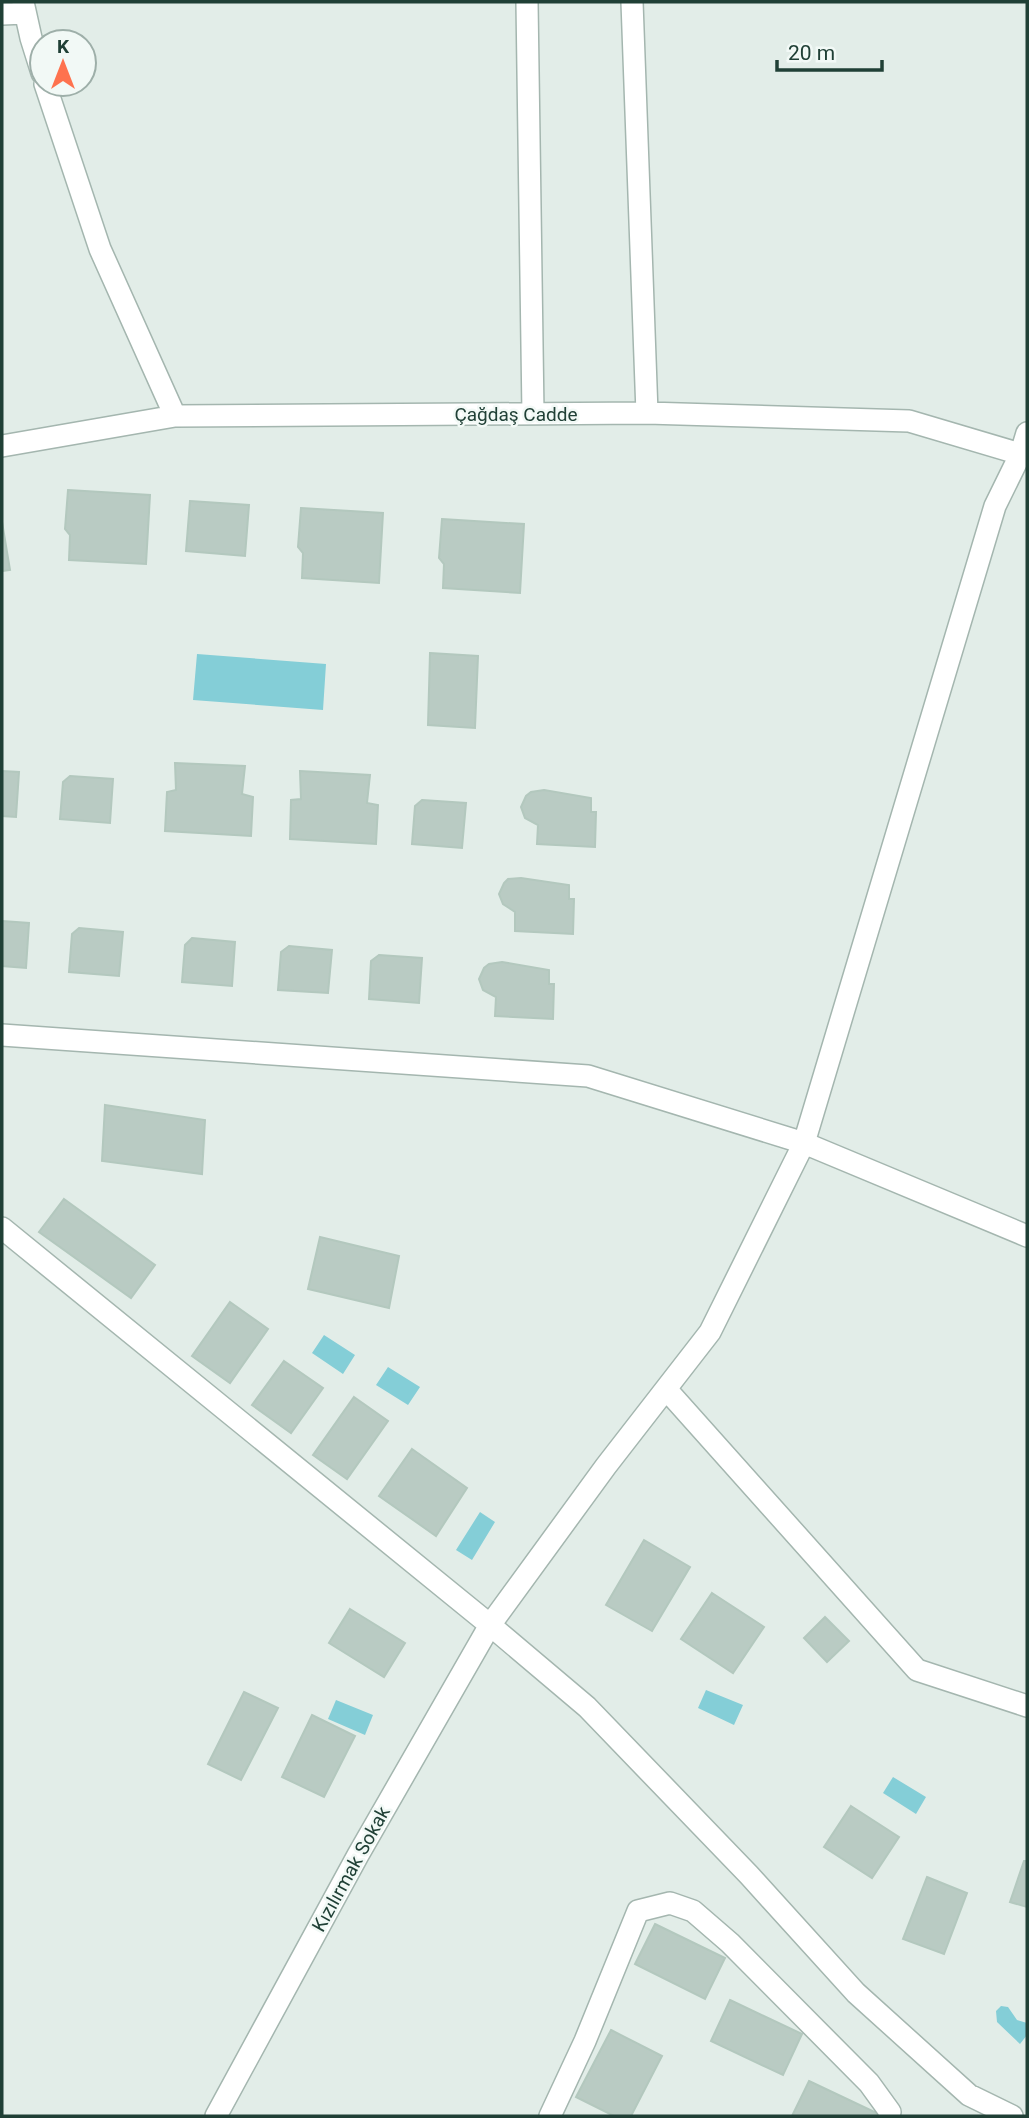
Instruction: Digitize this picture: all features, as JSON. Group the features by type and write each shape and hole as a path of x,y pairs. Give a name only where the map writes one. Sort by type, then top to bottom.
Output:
{"street":[{"path":"527,2 533,414"},
{"path":"632,2 647,413"},
{"path":"2,14 24,7 30,28"},
{"path":"51,98 100,249 175,416"},
{"name":"Çağdaş Cadde","path":"2,446 175,416 647,413 909,421 1025,447"},
{"name":"Kızılırmak Sokak","path":"216,2116 358,1855 490,1625 606,1466 710,1332 804,1143 995,506 1025,447"},
{"path":"2,1035 588,1076 804,1143 1027,1236"},
{"path":"2,1228 587,1707 749,1875 856,1993 969,2095 1012,2116"},
{"path":"666,1389 917,1670 1027,1706"},
{"path":"551,2116 638,1912 670,1903 693,1912 730,1943 869,2083 890,2112 889,2116"}],"water":[{"path":"197,654 326,664 323,710 193,700"},
{"path":"324,1335 355,1355 343,1374 312,1353"},
{"path":"388,1367 420,1387 408,1405 376,1385"},
{"path":"480,1512 495,1522 472,1560 456,1550"},
{"path":"706,1690 743,1705 734,1725 698,1708"},
{"path":"336,1700 373,1715 365,1735 328,1719"},
{"path":"893,1777 926,1797 916,1814 883,1793"},
{"path":"1001,2006 1008,2007 1017,2020 1027,2023 1027,2035 1020,2044 997,2022 996,2011"}],"building":[{"path":"68,490 150,495 146,564 69,560 70,535 65,529"},
{"path":"190,501 249,505 245,556 186,551"},
{"path":"301,508 383,513 379,583 302,578 303,553 298,547"},
{"path":"442,519 524,524 520,593 443,588 444,564 439,558"},
{"path":"2,522 10,570 2,571"},
{"path":"430,653 478,656 475,728 428,725"},
{"path":"175,763 245,766 242,794 253,797 251,836 165,831 167,792 176,790"},
{"path":"2,771 19,772 16,817 2,816"},
{"path":"300,771 370,775 367,803 378,805 376,844 290,839 291,800 301,799"},
{"path":"70,776 113,779 110,823 60,819 63,782"},
{"path":"544,790 591,798 591,812 596,812 595,847 537,844 538,825 525,818 521,807 531,792"},
{"path":"422,800 466,803 462,848 412,844 415,806"},
{"path":"521,878 569,885 569,899 574,899 573,934 515,931 515,912 503,904 499,894 508,879"},
{"path":"2,921 29,923 26,968 2,966"},
{"path":"79,928 123,932 119,976 69,972 72,934"},
{"path":"192,938 235,942 232,986 182,982 185,945"},
{"path":"289,946 332,950 328,993 278,990 281,952"},
{"path":"379,955 422,958 419,1003 369,999 371,961"},
{"path":"502,962 549,970 549,984 554,984 553,1019 495,1016 496,997 483,990 479,979 489,964"},
{"path":"105,1105 205,1120 202,1174 102,1161"},
{"path":"64,1199 155,1265 131,1298 39,1232"},
{"path":"320,1237 399,1256 389,1308 308,1289"},
{"path":"230,1302 268,1329 230,1383 192,1356"},
{"path":"284,1361 323,1388 291,1433 252,1405"},
{"path":"354,1397 388,1421 347,1479 313,1455"},
{"path":"412,1449 467,1488 436,1536 379,1496"},
{"path":"644,1540 690,1567 652,1631 606,1605"},
{"path":"712,1593 764,1627 733,1673 681,1639"},
{"path":"350,1609 405,1643 384,1677 329,1643"},
{"path":"825,1617 849,1641 827,1662 804,1638"},
{"path":"244,1692 278,1708 241,1780 208,1764"},
{"path":"312,1715 355,1736 324,1797 282,1777"},
{"path":"851,1806 899,1837 872,1878 824,1847"},
{"path":"1024,1861 1027,1861 1027,1907 1010,1902"},
{"path":"927,1877 967,1893 944,1954 903,1939"},
{"path":"655,1924 725,1958 705,1999 635,1964"},
{"path":"730,2000 802,2034 783,2075 711,2041"},
{"path":"611,2030 662,2056 631,2116 614,2116 576,2097"},
{"path":"809,2081 881,2115 792,2116"}]}
